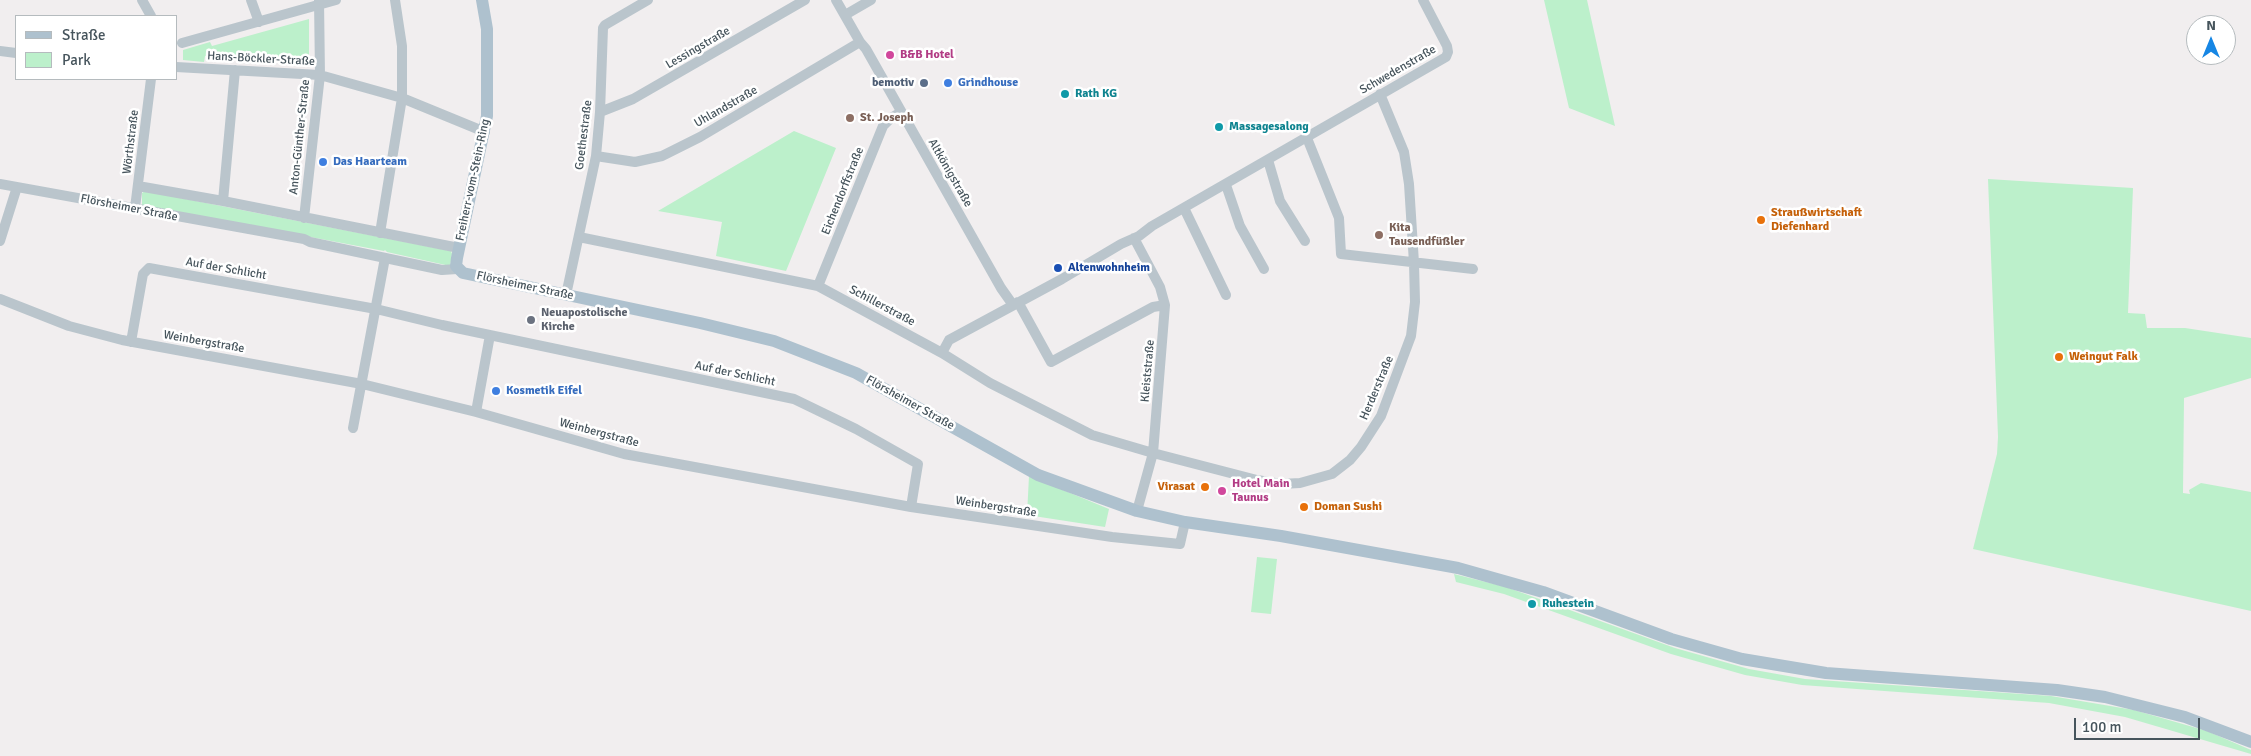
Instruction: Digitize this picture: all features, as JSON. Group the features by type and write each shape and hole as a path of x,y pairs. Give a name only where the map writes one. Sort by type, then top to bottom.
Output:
{"main road":[{"name":"Freiherr-vom-Stein-Ring","path":"457,269 456,263 459,248 485,132 488,63 487,29 482,0"},
{"name":"Flörsheimer Straße","path":"457,269 468,274 746,334 812,354 887,389 1038,474 1137,511 1185,522 1291,538 1458,568 1542,592 1671,639 1742,659 1834,674 2028,688 2105,697 2185,717 2251,742"}],"street":[{"path":"142,0 150,15"},
{"path":"251,0 259,22"},
{"path":"182,43 259,22 320,2 336,0"},
{"path":"380,233 402,98 402,46 395,0"},
{"name":"Lessingstraße","path":"600,112 632,100 805,0"},
{"name":"Altkönigstraße","path":"836,0 866,49 1001,288 1016,304"},
{"path":"845,15 871,0"},
{"name":"Schwedenstraße","path":"942,353 949,340 1134,238 1448,55 1448,46 1423,0"},
{"name":"Goethestraße","path":"566,295 596,156 604,26 645,1"},
{"name":"Anton-Günther-Straße","path":"304,218 320,75 320,2"},
{"name":"Uhlandstraße","path":"596,156 634,162 662,156 700,137 860,42"},
{"path":"0,51 15,53"},
{"name":"Hans-Böckler-Straße","path":"178,67 320,75 402,98 485,132"},
{"path":"223,201 235,70"},
{"name":"Wörthstraße","path":"135,208 151,80"},
{"name":"Herderstraße","path":"1153,453 1281,484 1300,483 1321,478 1341,468 1362,447 1381,416 1396,378 1411,336 1415,302 1409,184 1404,152 1380,94"},
{"name":"Eichendorffstraße","path":"818,286 884,126 891,118 901,112"},
{"path":"1307,138 1339,218 1341,254 1473,268"},
{"path":"1268,160 1280,201 1305,242"},
{"name":"Flörsheimer Straße","path":"0,184 300,238 442,270 457,269"},
{"path":"1226,185 1240,226 1264,269"},
{"name":"Flörsheimer Straße","path":"138,186 459,248"},
{"path":"0,240 17,187"},
{"path":"1184,208 1226,294"},
{"name":"Schillerstraße","path":"579,237 818,286 942,353 990,383 1092,435 1153,453"},
{"name":"Kleiststraße","path":"1134,238 1160,287 1165,305 1153,453 1137,511"},
{"path":"353,428 385,258"},
{"name":"Auf der Schlicht","path":"131,342 143,274 150,268 376,309 442,326 490,334 794,399 856,429 918,464 911,507"},
{"name":"Weinbergstraße","path":"0,299 70,326 131,342 362,384 476,412 624,454 911,507 1103,536 1180,544 1185,522"},
{"path":"1016,304 1051,362 1153,307 1165,305"},
{"path":"476,412 490,334"}],"green space":[{"path":"1544,0 1587,0 1615,126 1569,108"},
{"path":"309,19 309,63 205,56 204,62 183,60 183,50 210,42 212,46"},
{"path":"794,131 836,148 786,271 716,256 722,222 658,211"},
{"path":"1988,179 2133,188 2128,313 2145,314 2147,328 2185,328 2251,338 2251,378 2184,398 2183,493 2190,494 2189,490 2201,483 2251,492 2251,611 1973,549 1997,454 1998,437"},
{"path":"145,191 451,251 450,266 385,250 142,205 142,193"},
{"path":"1029,476 1109,509 1105,527 1027,515"},
{"path":"1257,557 1277,559 1271,614 1251,612"},
{"path":"1454,574 1506,587 1675,648 1749,669 1805,679 2051,696 2134,710 2207,731 2251,750 2251,754 2125,717 2049,703 1802,685 1745,675 1671,654 1504,594 1456,582"}],"place":[{"name":"B&B Hotel","path":"890,55"},
{"name":"bemotiv","path":"924,83"},
{"name":"Grindhouse","path":"948,83"},
{"name":"Rath KG","path":"1065,94"},
{"name":"St. Joseph","path":"850,118"},
{"name":"Massagesalong","path":"1219,127"},
{"name":"Das Haarteam","path":"323,162"},
{"name":"Straußwirtschaft Diefenhard","path":"1761,220"},
{"name":"Kita Tausendfüßler","path":"1379,235"},
{"name":"Altenwohnheim","path":"1058,268"},
{"name":"Neuapostolische Kirche","path":"531,320"},
{"name":"Weingut Falk","path":"2059,357"},
{"name":"Kosmetik Eifel","path":"496,391"},
{"name":"Virasat","path":"1205,487"},
{"name":"Hotel Main Taunus","path":"1222,491"},
{"name":"Doman Sushi","path":"1304,507"},
{"name":"Ruhestein","path":"1532,604"}]}
